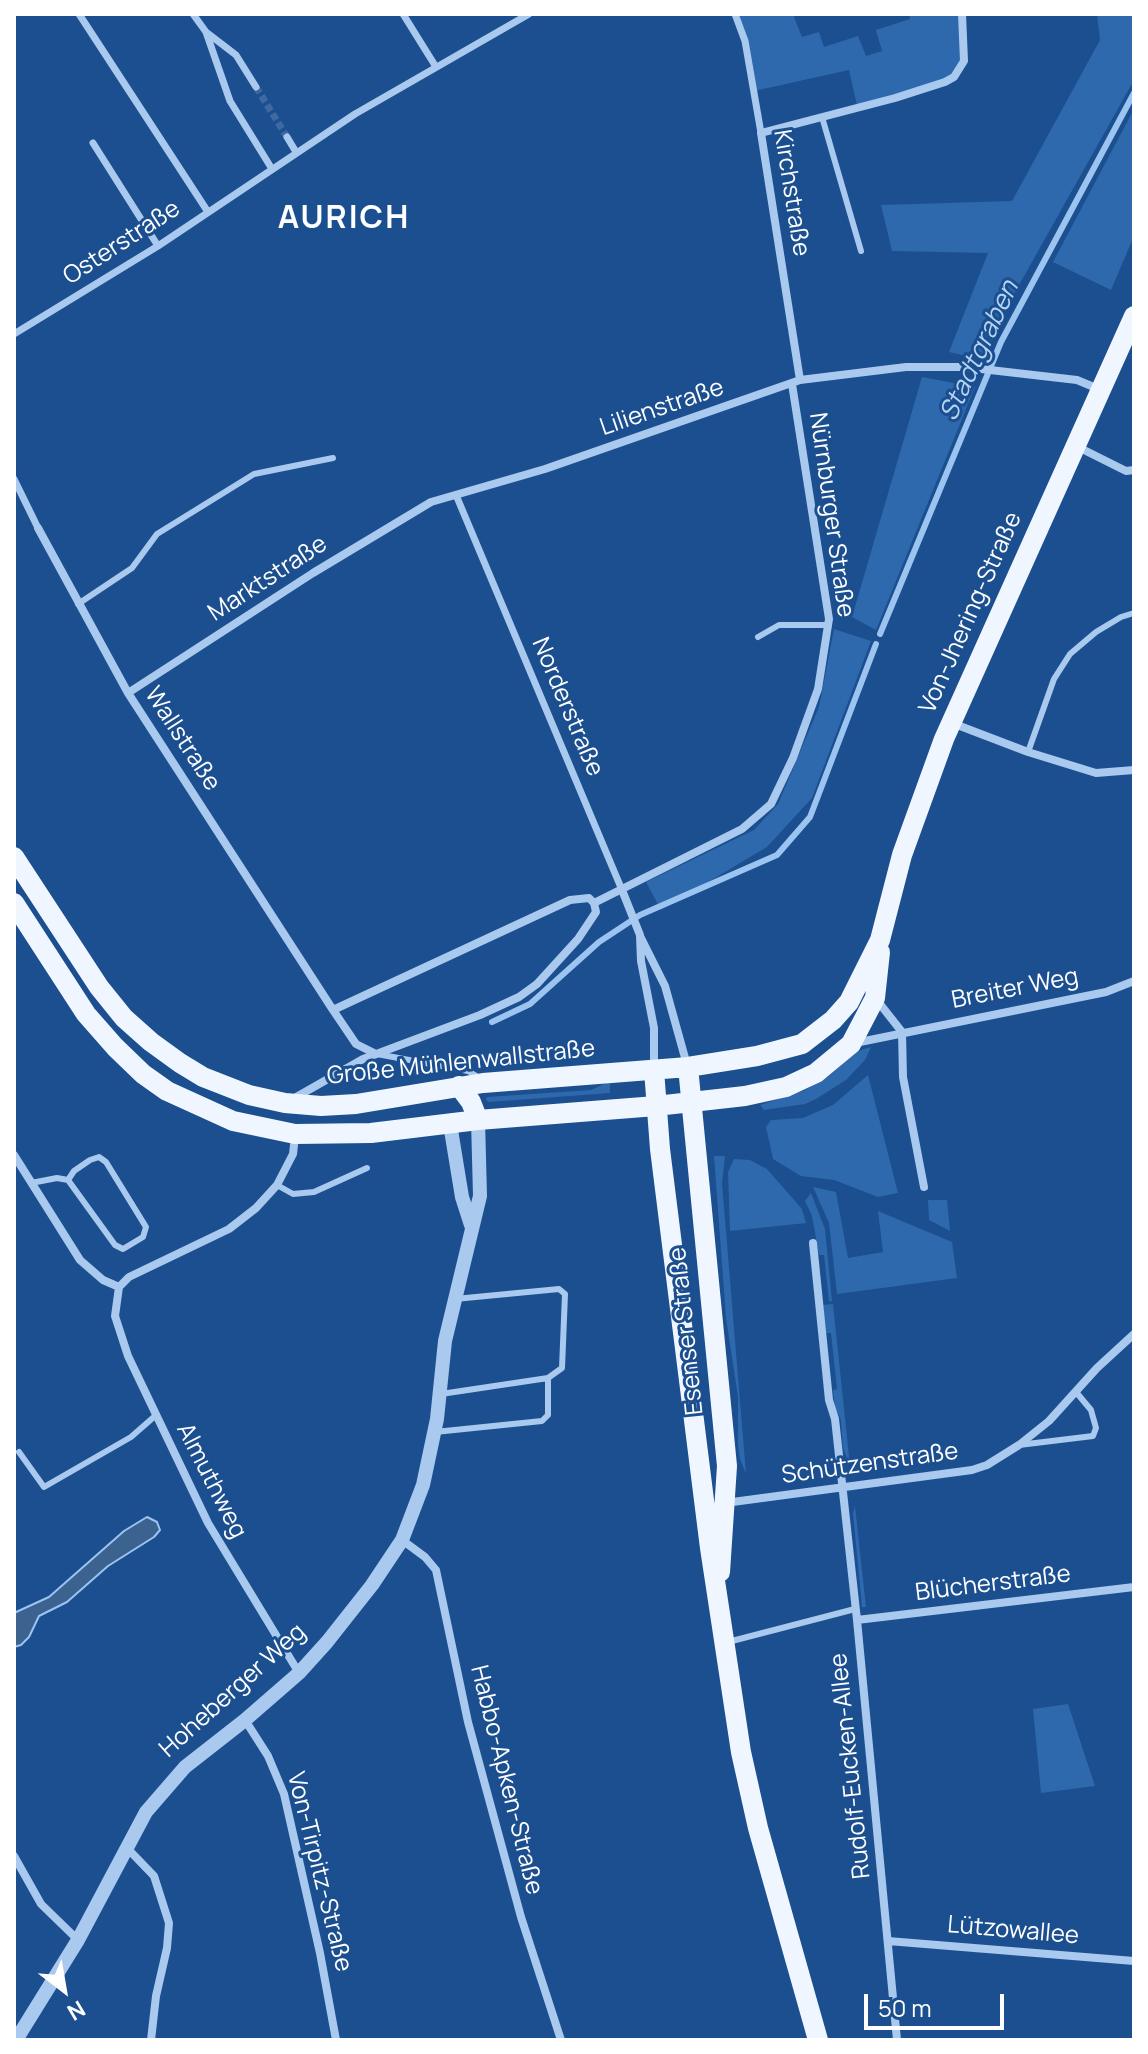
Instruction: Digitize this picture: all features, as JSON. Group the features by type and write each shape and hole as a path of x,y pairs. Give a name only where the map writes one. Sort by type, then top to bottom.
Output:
{"main road":[{"name":"Von-Jhering-Straße","path":"692,1102 745,1096 786,1087 816,1073 851,1044 875,998 880,940 922,794 950,722 1134,316"},
{"name":"Große Mühlenwallstraße","path":"15,861 23,893 44,946 86,1014 143,1074 187,1101 233,1121 295,1134 371,1133 478,1120 692,1102"},
{"name":"Große Mühlenwallstraße","path":"23,893 64,934 124,1018 151,1042 203,1077 249,1095 285,1103 321,1106 356,1104 483,1083 688,1067"},
{"name":"Von-Jhering-Straße","path":"688,1067 757,1056 802,1044 833,1020 849,1002 880,940"},
{"name":"Esenser Straße","path":"688,1067 727,1466 727,1503 718,1589"},
{"name":"Esenser Straße","path":"654,1070 705,1505 741,1752 758,1828 818,2040"},
{"name":"Hoheberger Weg","path":"459,1086 471,1102 478,1120"},
{"name":"Hoheberger Weg","path":"450,1124 452,1104 459,1086"}],"street":[{"path":"79,14 208,212"},
{"path":"193,14 206,32 230,101 272,169"},
{"path":"403,14 436,67"},
{"name":"Osterstraße","path":"14,334 158,246 355,114 529,14"},
{"name":"Kirchstraße","path":"735,14 745,41 761,133 796,382"},
{"path":"761,133 929,89 954,77 965,54 962,14"},
{"path":"206,32 236,55 256,87"},
{"path":"287,137 296,152"},
{"path":"93,143 158,246"},
{"name":"Lilienstraße","path":"456,495 545,469 796,382 906,367 964,367 1077,380 1101,390"},
{"name":"Nürnburger Straße","path":"594,903 742,829 771,804 793,758 818,689 828,625 796,382"},
{"path":"1075,445 1126,471 1134,470"},
{"name":"Wallstraße","path":"14,479 128,693 356,1044 376,1054"},
{"name":"Marktstraße","path":"128,693 313,573 431,502 456,495"},
{"name":"Norderstraße","path":"456,495 640,934 665,986 688,1067"},
{"path":"950,722 1028,752 1096,773 1134,770"},
{"path":"285,1103 376,1054 468,1020 519,997 537,984 578,939 596,912 594,903 589,898 570,900 333,1010"},
{"name":"Norderstraße","path":"640,934 641,961 654,1028 654,1070"},
{"name":"Breiter Weg","path":"851,1044 1106,992 1134,981"},
{"path":"875,998 902,1032 903,1077 924,1187"},
{"name":"Hoheberger Weg","path":"16,2040 78,1940 146,1812 185,1767 299,1673 372,1585 402,1540 423,1485 435,1432 445,1341 480,1196 478,1120"},
{"name":"Hoheberger Weg","path":"450,1124 462,1197 471,1226"},
{"path":"14,1155 87,1269 118,1292 129,1277 229,1229 256,1208 277,1185 293,1154 295,1134"},
{"name":"Rudolf-Eucken-Allee","path":"813,1243 857,1620 897,2040"},
{"name":"Almuthweg","path":"118,1292 115,1316 128,1356 155,1416 208,1523 299,1673"},
{"name":"Schützenstraße","path":"705,1505 972,1470 987,1465 1049,1421 1134,1334"},
{"name":"Habbo-Apken-Straße","path":"402,1540 425,1557 436,1570 468,1722 521,1917 561,2040"},
{"name":"Blücherstraße","path":"857,1620 1134,1587"},
{"name":"Von-Tirpitz-Straße","path":"245,1720 268,1756 284,1794 336,2040"},
{"path":"126,1847 154,1876 169,1923 151,2040"},
{"path":"14,1856 41,1904 78,1940"},
{"name":"Lützowallee","path":"888,1941 1134,1961"}],"lane":[{"path":"822,117 861,251"},
{"path":"78,604 132,568 157,534 254,474 333,458"},
{"path":"1028,752 1054,679 1070,654 1096,632 1134,613"},
{"path":"758,637 779,625 828,625"},
{"path":"44,946 64,934"},
{"path":"44,946 64,934"},
{"path":"376,1054 468,1071 483,1083"},
{"path":"31,1183 57,1178 68,1180 115,1245 123,1249 143,1237 146,1227 106,1162 99,1157 90,1160 74,1171 68,1180"},
{"path":"277,1185 293,1194 314,1192 367,1168"},
{"path":"440,1394 548,1378 562,1368 565,1294 559,1289 455,1299"},
{"path":"435,1432 542,1421 548,1415 548,1378"},
{"path":"1019,1445 1093,1436 1096,1428 1091,1410 1076,1392"},
{"path":"19,1452 44,1487 131,1437 155,1416"},
{"path":"724,1642 855,1609"}],"shaded area":[{"path":"735,14 796,14 794,17 802,37 819,32 824,47 858,36 866,56 882,51 876,30 910,19 909,14 962,14 965,54 954,77 857,105 849,70 754,91"},
{"path":"1097,14 1134,14 1134,80 1000,319 984,360 949,352 988,253 892,251 881,205 1012,201 1100,40"},
{"path":"1134,109 1134,236 1111,290 1053,262"},
{"path":"922,377 975,387 876,630 852,617"},
{"path":"834,629 871,641 812,798 767,847 661,910 646,882 754,830 778,804 819,707"},
{"path":"871,1047 865,1060 846,1080 816,1099 805,1104 764,1110 760,1105 803,1091 829,1076 858,1051"},
{"path":"868,1075 898,1193 878,1197 834,1180 801,1176 773,1159 766,1127 771,1120 803,1118 833,1105"},
{"path":"610,1081 610,1093 486,1100 487,1097 591,1090"},
{"path":"714,1156 725,1156 722,1183 746,1474 738,1445 738,1397 726,1318"},
{"path":"734,1159 750,1160 767,1169 802,1209 806,1223 730,1231 728,1172"},
{"path":"813,1187 836,1192 848,1258 883,1252 878,1211 952,1242 957,1278 837,1294 829,1223"},
{"path":"811,1193 825,1229 832,1301 829,1302 824,1255 819,1255 812,1216 805,1201"},
{"path":"928,1200 947,1200 950,1231 929,1220"},
{"path":"833,1304 850,1466 843,1448 841,1420 835,1408 833,1390 837,1389 831,1333 826,1333 823,1305"},
{"path":"855,1506 866,1607 862,1607 853,1513"},
{"path":"147,1517 157,1522 160,1530 154,1537 108,1566 67,1602 39,1616 29,1637 14,1647 14,1613 49,1597 124,1531"},
{"path":"1068,1704 1095,1786 1041,1793 1033,1709"}],"waterway":[{"name":"Stadtgraben","path":"880,634 1001,342 1134,93"},
{"name":"Stadtgraben","path":"492,1022 530,1004 599,942 640,915 777,855 810,817 876,644"}],"tunnel":[{"path":"256,87 287,137"}],"district":[{"name":"AURICH","path":"344,219"}]}
